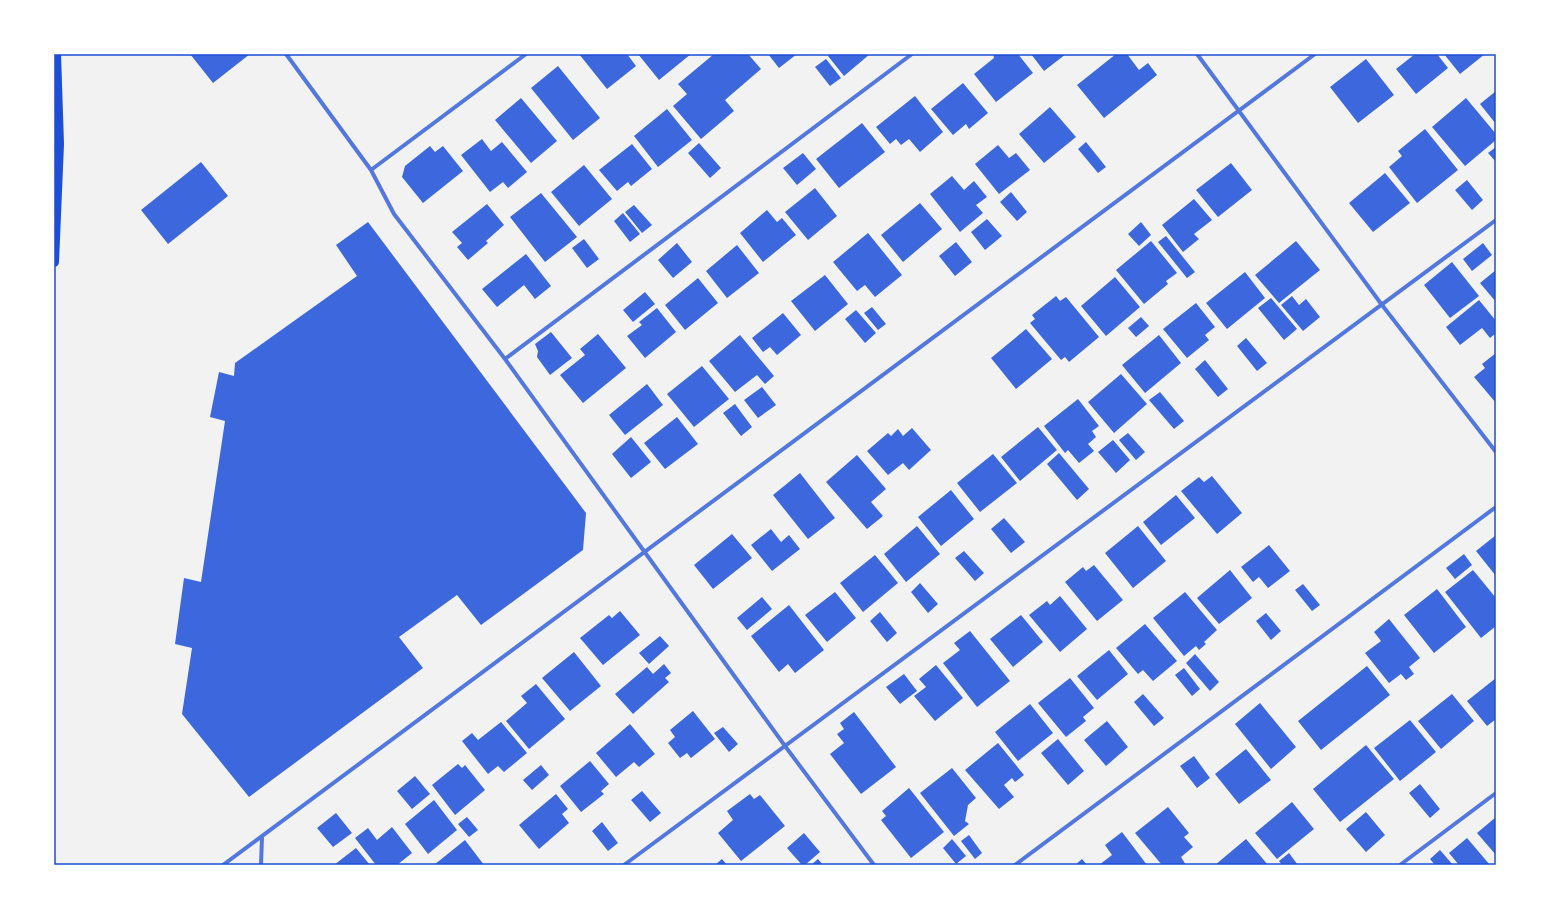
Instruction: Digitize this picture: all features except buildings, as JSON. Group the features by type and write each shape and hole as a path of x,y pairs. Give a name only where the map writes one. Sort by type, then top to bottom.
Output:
{"main road":[{"path":"54,262 57,144 56,54"}],"street":[{"path":"286,54 372,170 394,214 506,359 785,746 874,865"},
{"path":"372,170 526,54"},
{"path":"506,359 912,54"},
{"path":"1197,54 1382,305 1496,452"},
{"path":"223,865 1315,54"},
{"path":"624,865 1496,220"},
{"path":"1015,865 1496,507"},
{"path":"1400,865 1496,793"},
{"path":"261,865 262,837"}]}
